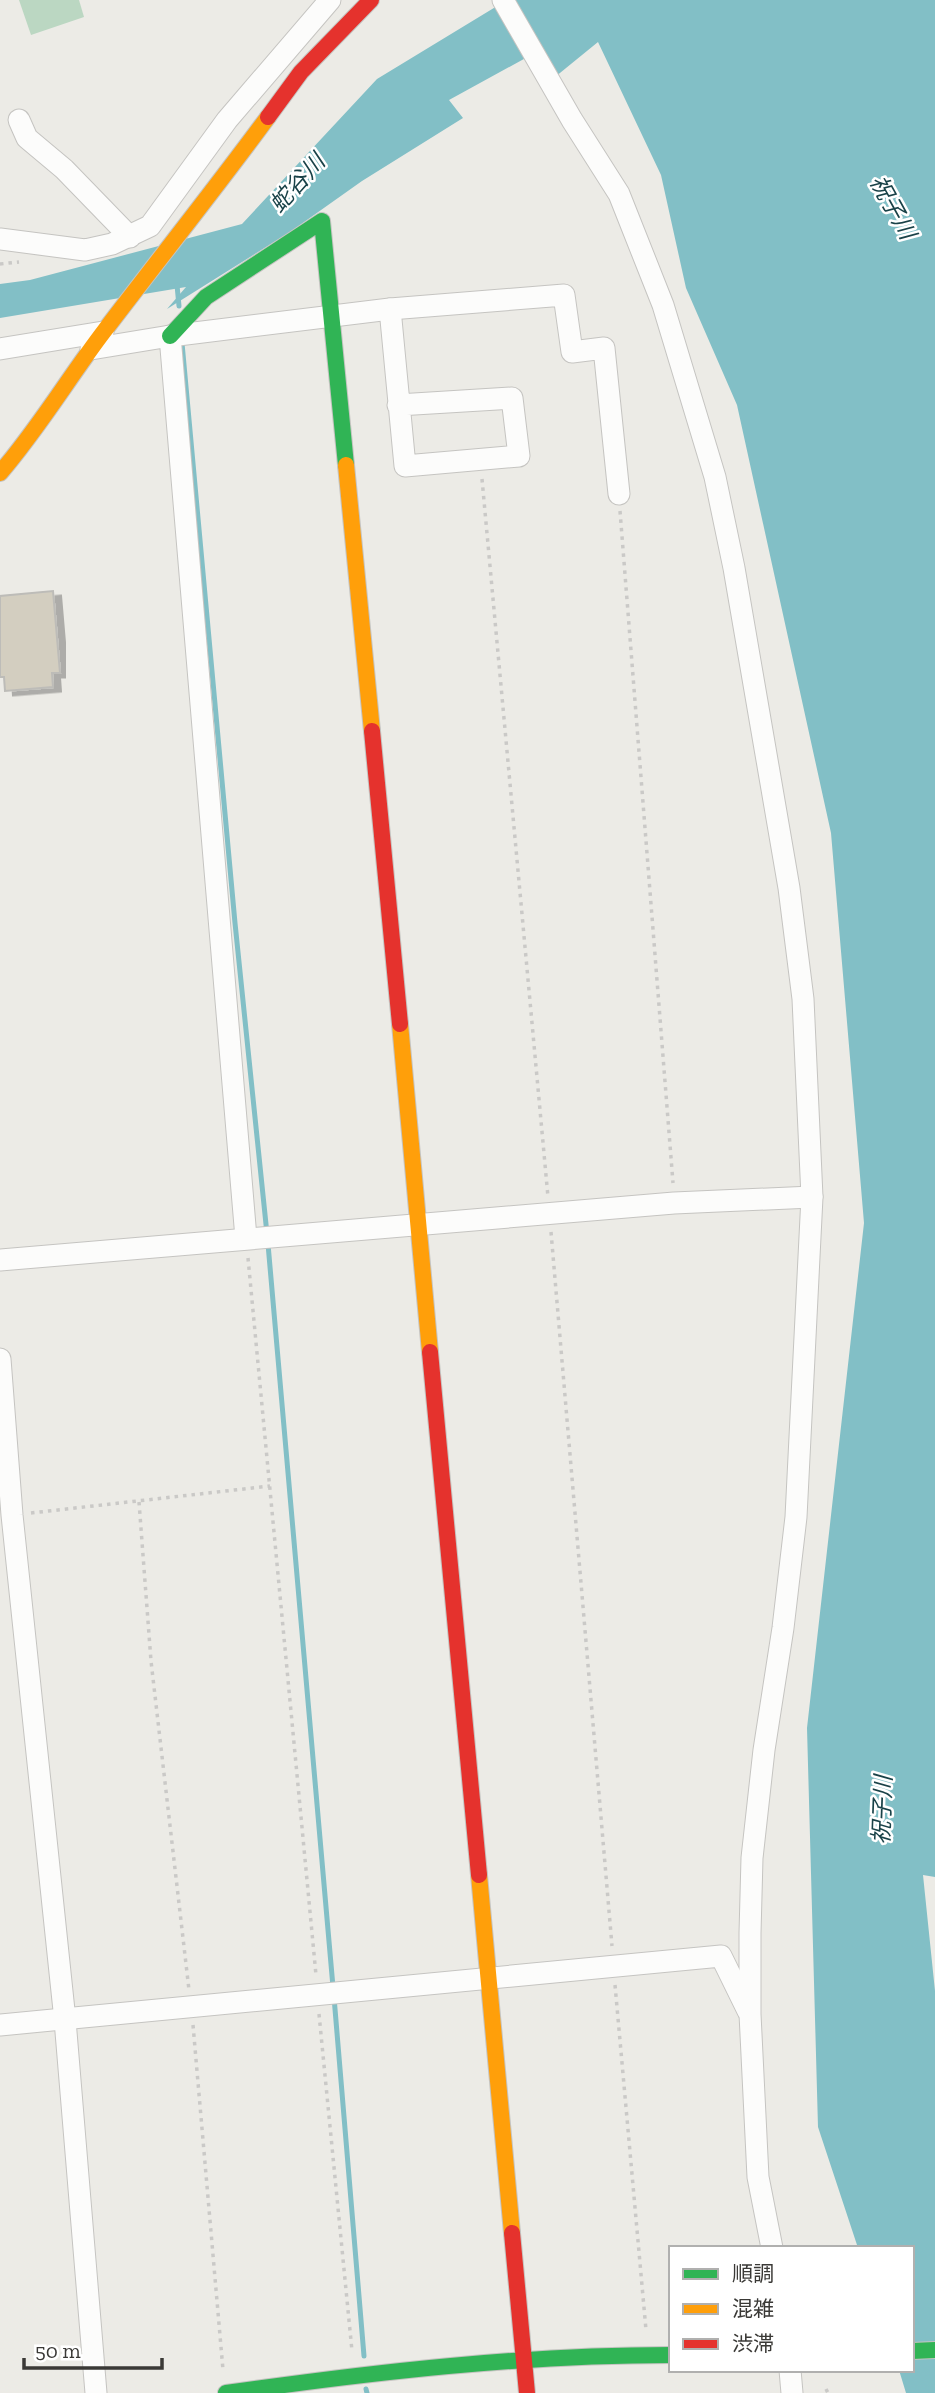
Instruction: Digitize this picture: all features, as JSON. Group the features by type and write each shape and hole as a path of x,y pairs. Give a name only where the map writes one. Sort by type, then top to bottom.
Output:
{"street":[{"path":"0,239 85,250 112,244 150,226 228,120 330,0"},
{"path":"0,472 21,449 97,341 212,193 301,72 371,0"},
{"path":"503,0 572,120 619,194 663,305 715,477 734,568 789,888 803,999 812,1196 796,1517 752,1857 750,2014 758,2177 772,2246"},
{"path":"19,120 27,138 64,169 130,237"},
{"path":"228,120 252,139"},
{"path":"250,1238 170,336 206,296 322,221 333,315 527,2393"},
{"path":"0,349 170,336 390,309 564,295 572,352 604,348 619,494"},
{"path":"390,309 398,405 405,466 519,456 513,398 398,405"},
{"path":"0,459 21,449"},
{"path":"0,1260 674,1203 812,1196"},
{"path":"0,1359 12,1515 65,2020 96,2393"},
{"path":"0,2025 721,1956 750,2014"},
{"path":"914,2351 935,2350"},
{"path":"225,2386 355,2384 523,2360 622,2354 669,2355"},
{"path":"790,2372 792,2393"}],"path":[{"path":"480,460 649,2356"},
{"path":"619,494 674,1203"},
{"path":"250,1238 271,1486 329,1994 355,2384"},
{"path":"12,1515 271,1486"},
{"path":"139,1502 151,1661 191,2005 225,2386"}],"green space":[{"path":"19,0 79,0 84,17 31,35"}],"water":[{"path":"507,0 935,0 935,1877 923,1875 935,1991 935,2393 906,2393 900,2372 914,2372 914,2246 857,2246 818,2127 807,1728 864,1223 831,833 737,405 686,288 661,175 598,42 555,77 542,49 449,100 463,118 167,309 186,287 0,318 0,284 30,280 242,224 377,79"}],"building":[{"path":"53,591 60,673 52,673 53,687 5,691 4,677 0,677 0,596"}],"waterway":[{"path":"177,285 179,306"},
{"path":"182,343 235,923 267,1234"},
{"path":"268,1244 333,1987"},
{"path":"334,1997 364,2356"},
{"path":"366,2389 367,2393"}],"traffic: fast":[{"path":"170,336 206,297 322,221 346,465"},
{"path":"914,2351 935,2350"},
{"path":"226,2393 337,2378 504,2361 669,2355"}],"traffic: slow":[{"path":"0,473 105,330 268,117"},
{"path":"346,465 372,731"},
{"path":"400,1024 430,1352"},
{"path":"479,1875 512,2233"}],"traffic: jam":[{"path":"268,117 301,72 371,0"},
{"path":"372,731 400,1024"},
{"path":"430,1352 479,1875"},
{"path":"512,2233 527,2393"}],"water label":[{"name":"蛇谷川","path":"297,183"},
{"name":"祝子川","path":"893,207"},
{"name":"祝子川","path":"882,1810"}]}
